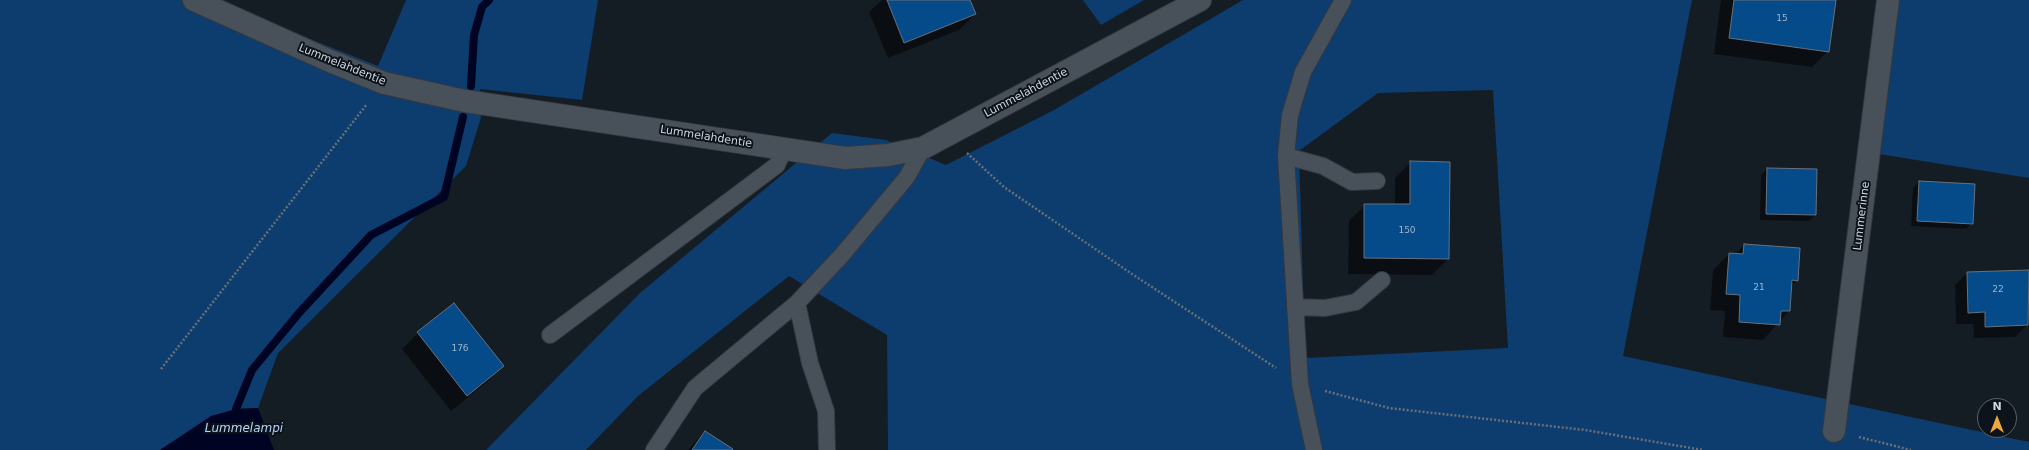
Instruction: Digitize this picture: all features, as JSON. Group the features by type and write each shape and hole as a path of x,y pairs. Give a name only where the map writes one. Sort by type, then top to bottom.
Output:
{"street":[{"name":"Lummelahdentie","path":"194,0 330,61 384,83 465,101 845,158 888,154 923,148 1200,0"},
{"name":"Lummerinne","path":"1834,431 1888,0"}],"lane":[{"path":"1314,450 1300,384 1286,156 1290,115 1303,72 1343,0"},
{"path":"654,450 694,388 797,303 842,255 907,177 923,148"},
{"path":"550,335 777,165 784,149"},
{"path":"1286,156 1323,166 1352,182 1377,181"},
{"path":"1295,307 1325,308 1356,302 1382,280"},
{"path":"797,303 810,363 826,411 827,450"}],"path":[{"path":"161,369 384,83"},
{"path":"947,135 1004,187 1132,274 1300,384 1389,408 1585,430 1703,450"},
{"path":"1834,431 1911,450"}],"shaded area":[{"path":"0,0 218,0 252,16 378,66 406,0 598,0 582,100 480,89 483,111 466,166 278,353 258,408 236,409 179,438 160,450 0,450"},
{"path":"1083,0 1144,0 1101,25"},
{"path":"1243,0 1692,0 1623,356 1977,431 1977,438 2010,438 2029,442 2029,450 888,450 887,335 789,276 638,396 586,450 486,450 640,293 832,133 886,140 946,165 1054,110","holes":["1493,90 1508,348 1305,358 1299,151 1378,93"]},
{"path":"1878,0 2029,0 2029,178 1860,151"}],"water":[{"name":"Lummelampi","path":"258,408 274,450 160,450 211,416 236,409"}],"building":[{"path":"887,0 970,0 976,14 904,43"},
{"path":"1734,0 1836,0 1829,52 1729,38"},
{"path":"1410,161 1450,162 1449,259 1364,258 1364,204 1410,204"},
{"path":"1767,168 1817,169 1816,215 1766,214"},
{"path":"1919,181 1975,184 1973,224 1917,221"},
{"path":"1744,244 1800,248 1798,281 1792,280 1790,311 1781,311 1780,325 1739,322 1740,295 1726,294 1729,253 1743,254"},
{"path":"2029,270 2028,325 1985,327 1985,312 1968,313 1967,272"},
{"path":"454,303 504,366 467,396 417,332"},
{"path":"705,431 733,449 692,450"}],"waterway":[{"path":"471,86 474,35 482,7 489,0"},
{"path":"236,409 252,370 299,313 371,235 444,197 463,117"}]}
